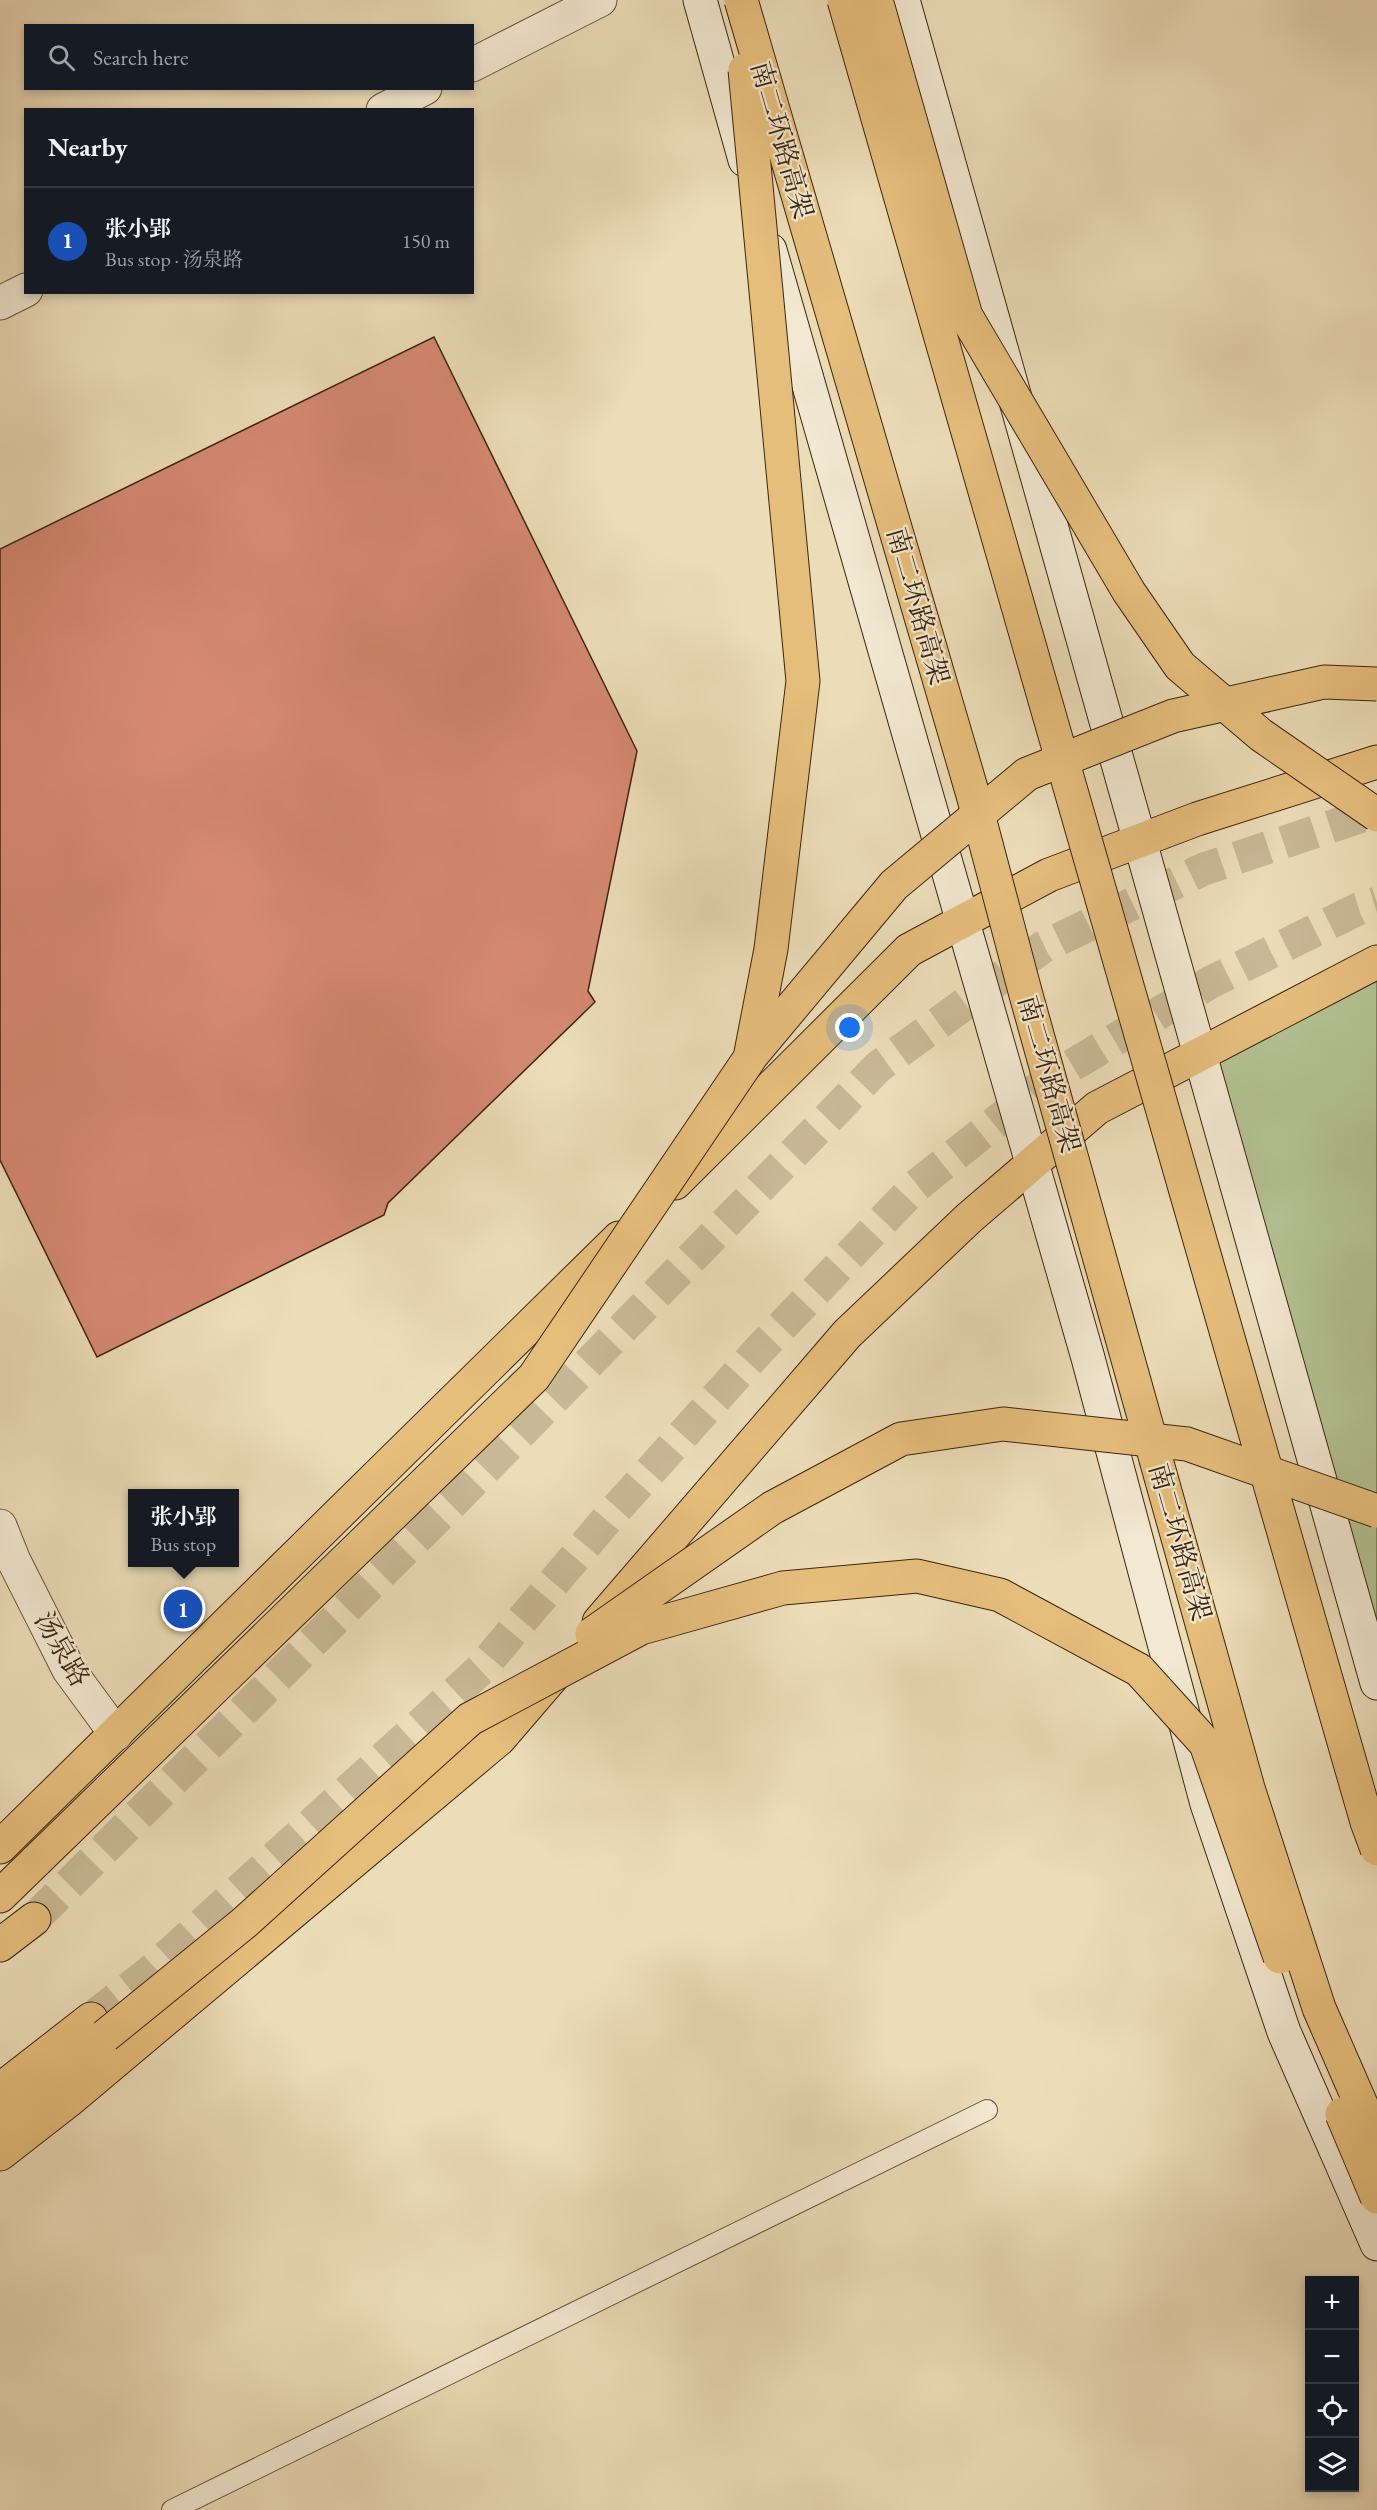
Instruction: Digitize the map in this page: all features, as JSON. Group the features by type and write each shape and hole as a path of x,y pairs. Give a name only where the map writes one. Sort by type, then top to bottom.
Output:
{"highway":[{"path":"739,0 803,681 771,949 750,1058"},
{"name":"南二环路高架","path":"739,0 973,795 1248,1788 1319,2008 1377,2141"},
{"path":"844,0 1364,1811 1377,1849"},
{"path":"876,0 966,316 1129,592 1180,666 1262,735 1377,815"},
{"path":"0,1896 534,1377 750,1058 894,885 1027,774 1173,716 1324,682 1377,684"},
{"path":"0,1847 909,950 1049,874 1197,819 1377,762"},
{"path":"9,2132 78,2094 498,1739 847,1334 969,1218 1097,1107 1377,962"},
{"path":"0,2090 98,2027 244,1923 470,1719 772,1508 902,1439 1003,1424 1187,1444 1377,1511"},
{"path":"470,1719 641,1628 783,1588 917,1576 1000,1595 1139,1670 1206,1744 1269,1927 1326,2077 1377,2197"},
{"path":"0,1945 34,1919"},
{"path":"0,2154 9,2132 98,2027"}],"main road":[{"path":"474,63 600,0"},
{"path":"700,0 1088,1358 1207,1804 1284,2032 1377,2244"},
{"path":"903,0 1377,1683"},
{"path":"387,108 421,90"},
{"path":"0,303 24,291"},
{"name":"汤泉路","path":"0,1526 14,1561 69,1670 116,1734"}],"lane":[{"path":"172,2510 987,2110"}],"green space":[{"path":"1377,962 1377,1683 1200,1054"}],"building":[{"path":"434,337 637,751 588,991 595,1002 388,1203 384,1215 97,1357 0,1160 0,549"}],"tunnel":[{"path":"34,1919 454,1501 878,1067 1043,947 1204,869 1377,811"},
{"path":"91,2019 150,1972 481,1669 608,1518 760,1349 916,1186 1051,1078 1211,982 1358,909 1377,903"}],"place":[{"name":"张小郢","path":"183,1609"}]}
